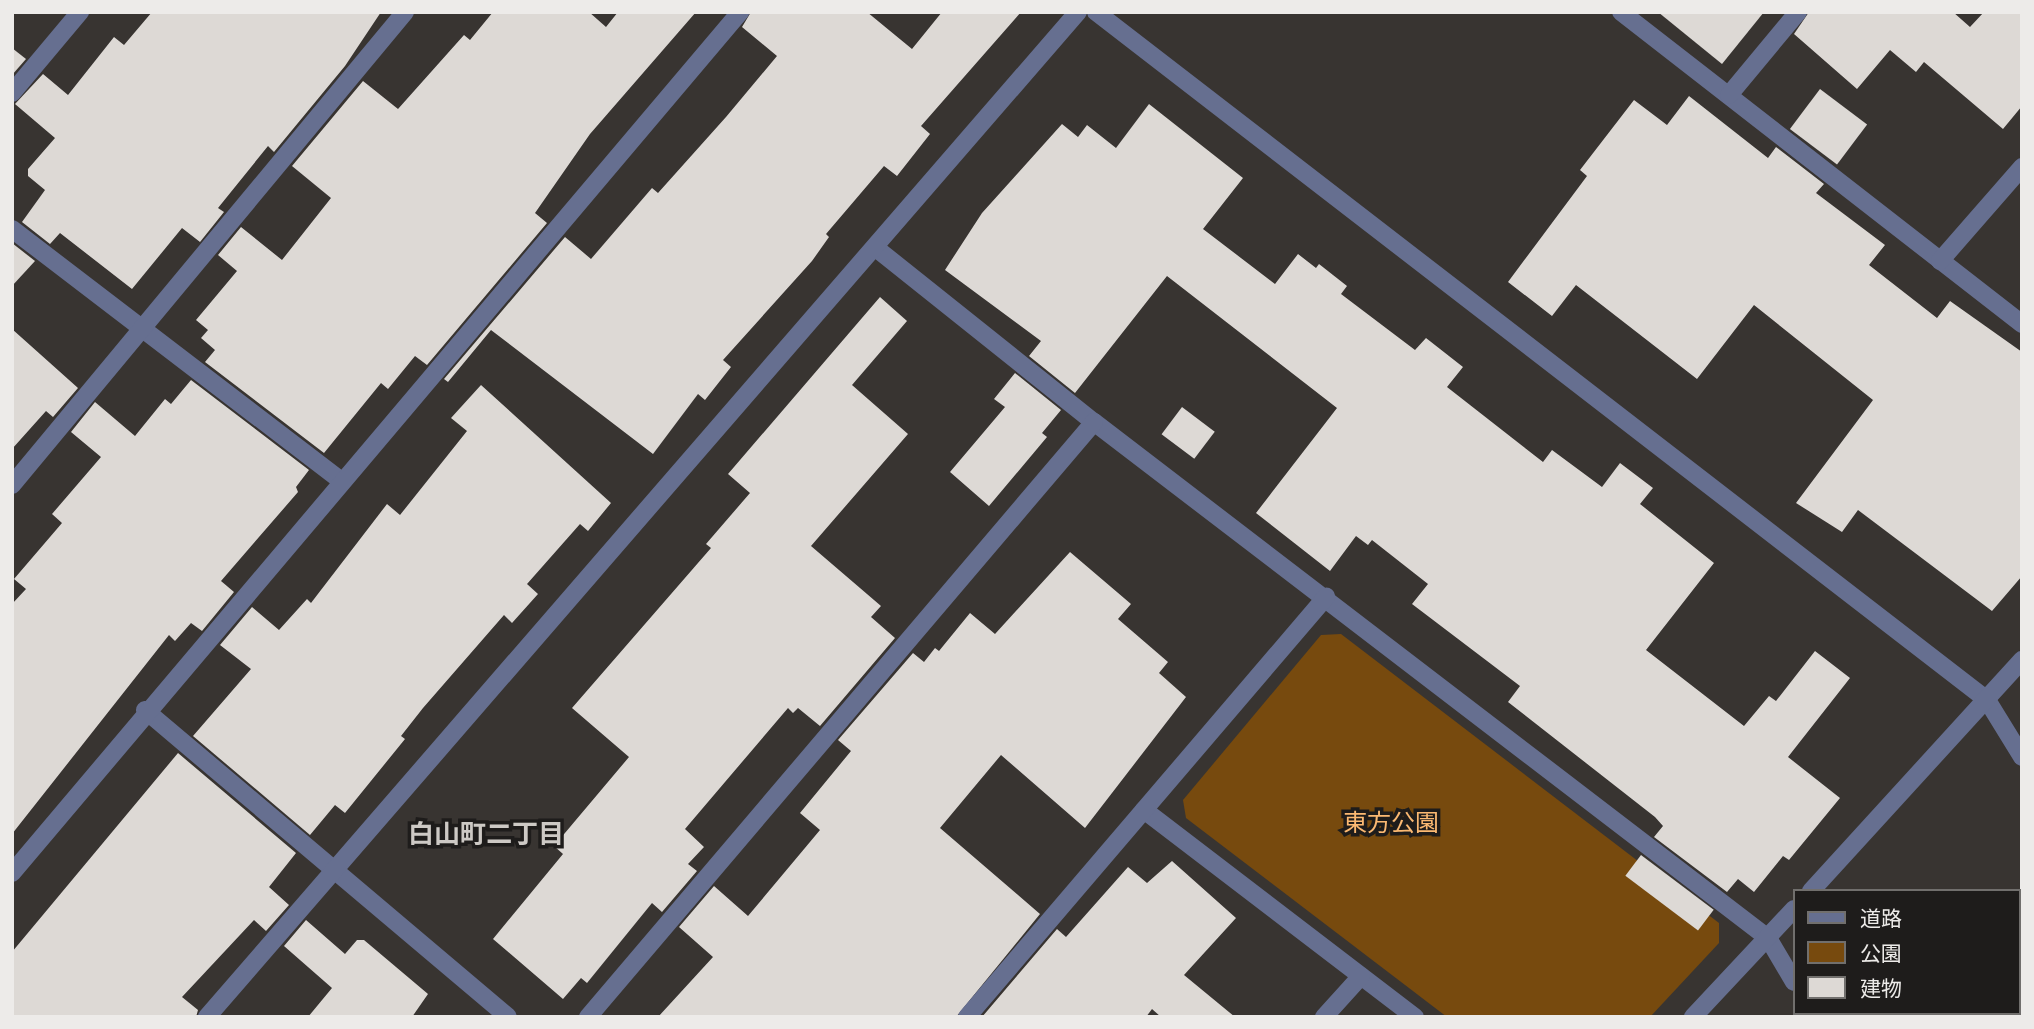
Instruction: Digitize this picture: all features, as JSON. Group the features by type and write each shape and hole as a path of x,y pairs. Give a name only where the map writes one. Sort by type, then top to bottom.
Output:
{"street":[{"path":"12,93 80,12"},
{"path":"12,485 144,330 405,12"},
{"path":"12,873 145,710 740,12"},
{"path":"207,1017 877,249 1078,12"},
{"path":"1096,12 1987,700 2022,757"},
{"path":"1620,12 2022,324"},
{"path":"1729,95 1798,12"},
{"path":"1940,261 2022,167"},
{"path":"12,229 342,481"},
{"path":"877,249 1094,422 1768,938 1792,979"},
{"path":"587,1017 1094,422"},
{"path":"967,1017 1326,597"},
{"path":"1813,889 2022,660"},
{"path":"145,710 508,1017"},
{"path":"1144,810 1415,1017"},
{"path":"1693,1017 1792,911"},
{"path":"1324,1017 1361,976"}],"green space":[{"name":"東方公園","path":"1341,634 1719,923 1719,943 1650,1017 1447,1017 1186,818 1183,800 1321,635"}],"building":[{"path":"152,12 381,12 345,66 274,152 268,146 218,208 224,212 200,242 182,228 132,289 60,233 50,244 22,222 45,190 28,176 28,169 55,138 15,104 43,74 68,95 114,37 124,45"},
{"path":"493,12 589,12 606,27 618,12 696,12 590,134 535,213 547,223 427,365 415,356 388,389 381,383 324,453 205,362 215,350 201,338 208,330 196,320 237,271 218,255 241,227 282,260 331,198 292,166 363,81 398,109 464,35 470,40"},
{"path":"751,12 867,12 912,49 942,12 1021,12 921,126 930,134 897,176 884,166 826,234 829,237 812,261 723,360 731,367 705,400 698,394 653,454 491,330 448,382 444,379 565,237 591,259 652,188 658,193 726,117 777,56 742,27"},
{"path":"1658,12 1764,12 1722,64"},
{"path":"1809,12 1953,12 1970,27 1984,12 2022,12 2022,106 2003,129 1924,62 1916,72 1890,50 1857,89 1794,34"},
{"path":"12,48 26,59 12,75"},
{"path":"1820,89 1867,125 1837,164 1790,129"},
{"path":"1689,96 1768,158 1776,147 1824,184 1816,193 1885,245 1869,265 1937,318 1950,301 2022,352 2022,576 1992,611 1858,510 1842,532 1796,503 1873,400 1754,305 1697,379 1576,285 1552,316 1508,282 1587,176 1580,170 1634,100 1667,125"},
{"path":"1149,104 1243,178 1203,229 1275,284 1298,254 1316,268 1319,264 1347,286 1341,294 1415,350 1426,338 1463,367 1447,387 1543,462 1552,450 1602,487 1620,463 1653,488 1640,504 1714,563 1646,650 1744,726 1769,696 1776,701 1815,651 1850,678 1788,757 1840,798 1789,860 1783,856 1754,892 1738,879 1727,892 1654,837 1663,826 1655,817 1508,702 1520,686 1412,604 1428,584 1372,540 1368,545 1356,536 1330,571 1256,513 1337,408 1167,276 1075,393 1029,356 1041,341 945,270 982,213 1062,124 1078,137 1087,125 1116,148"},
{"path":"12,243 35,261 12,286"},
{"path":"880,297 907,321 852,385 908,434 811,546 881,606 871,617 895,638 820,726 798,708 793,713 788,708 685,829 704,847 688,864 697,871 662,912 652,903 587,983 581,978 563,999 493,939 563,854 554,846 629,757 572,708 711,548 706,544 750,493 728,474"},
{"path":"12,329 78,388 53,417 46,411 12,449"},
{"path":"1015,373 1061,410 1042,433 1047,437 989,506 950,472 1005,407 994,399"},
{"path":"191,380 309,470 296,487 298,492 221,581 234,592 202,631 191,623 175,641 169,635 12,834 12,604 26,589 14,579 62,523 52,514 101,457 71,432 95,402 135,436 165,399 171,404"},
{"path":"481,385 611,503 588,531 580,524 527,584 538,594 512,623 504,615 423,708 401,736 405,739 345,813 335,805 310,835 193,736 251,669 220,645 252,607 279,630 307,599 311,603 387,504 400,515 467,431 451,418"},
{"path":"1182,407 1215,432 1194,459 1162,434"},
{"path":"1070,552 1131,604 1118,619 1168,662 1159,673 1186,697 1085,828 1001,755 940,828 1040,914 956,1017 658,1017 713,957 679,927 714,886 748,916 820,830 800,813 851,751 838,740 913,653 924,662 935,648 939,651 970,613 995,634"},
{"path":"178,753 296,853 269,887 289,905 266,931 254,920 182,997 198,1010 196,1017 12,1017 12,952"},
{"path":"1641,855 1714,910 1698,931 1625,876"},
{"path":"1172,861 1236,918 1184,975 1235,1017 1161,1017 1152,1009 1146,1017 982,1017 1057,929 1066,937 1128,867 1147,883"},
{"path":"306,920 345,954 357,940 364,940 428,994 412,1017 308,1017 332,988 284,946"}],"district":[{"name":"白山町二丁目","path":"486,834"}]}
